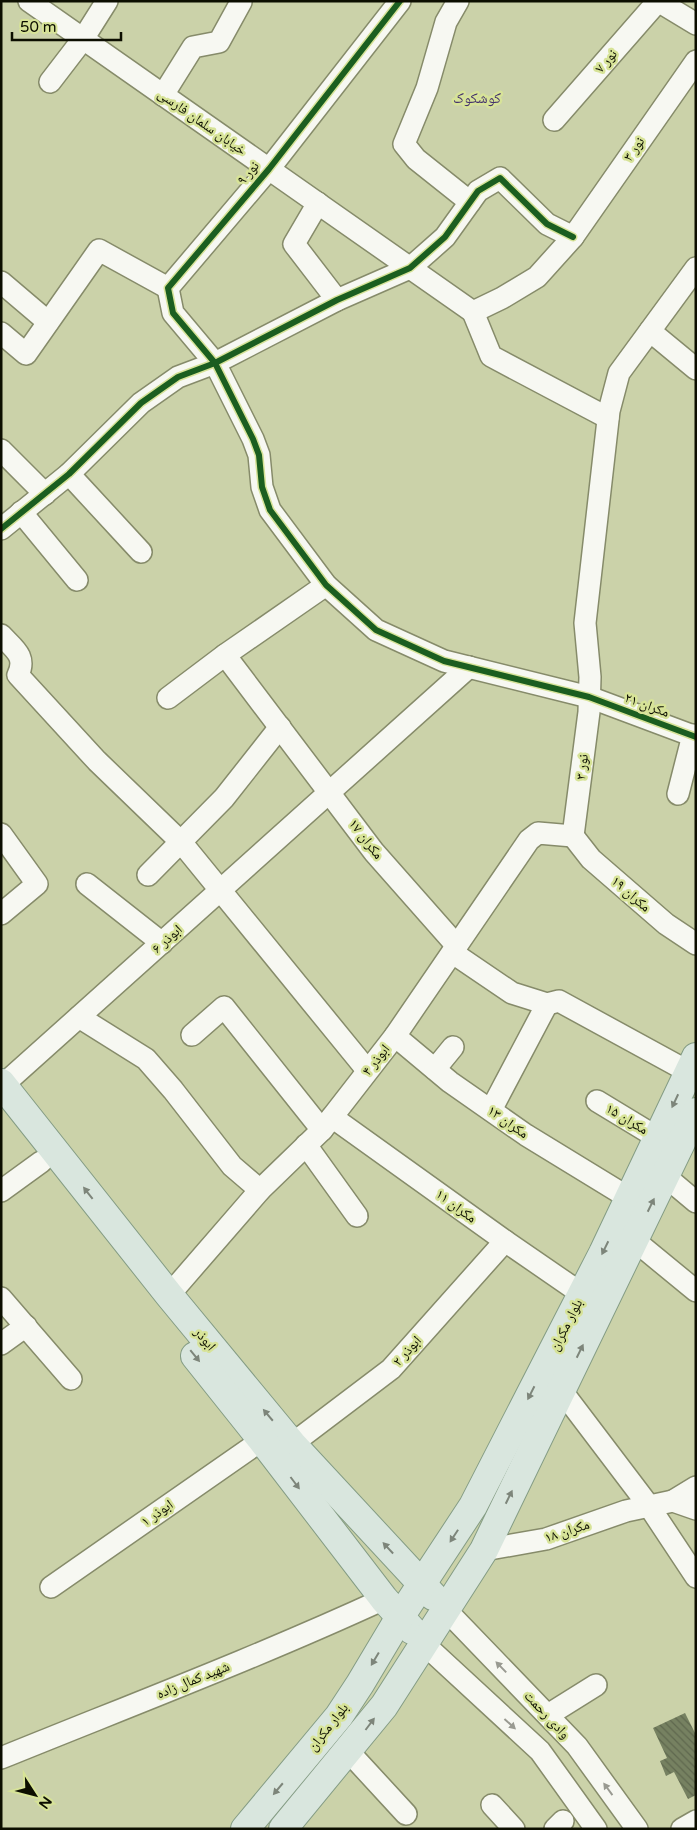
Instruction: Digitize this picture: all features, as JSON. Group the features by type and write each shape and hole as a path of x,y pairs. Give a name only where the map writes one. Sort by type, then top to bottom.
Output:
{"main road":[{"name":"بلوار مکران","path":"245,1829 339,1716 360,1684 392,1608 422,1584 473,1506 582,1294 692,1065"},
{"name":"ابوذر","path":"2,1084 169,1295 231,1386 262,1440 392,1608 423,1643"},
{"name":"ابوذر","path":"1,1112 41,1162 231,1386 292,1444 446,1610"},
{"path":"284,1829 384,1706 484,1550 696,1112"}],"street":[{"name":"خیابان سلمان فارسی","path":"29,1 473,312"},
{"path":"50,82 83,39 107,1"},
{"name":"نور ۹","path":"168,288 269,169 400,1"},
{"path":"458,1 446,22 427,88 404,144 416,159 470,202"},
{"path":"658,1 696,24"},
{"name":"نور ۷","path":"554,120 658,1"},
{"path":"163,95 194,47 218,42 241,2"},
{"name":"نور ۳","path":"473,312 502,298 537,277 573,237 696,61"},
{"path":"1,529 69,474 141,404 178,377 215,363 337,300 410,268 445,237 478,192 500,178 547,224 573,237"},
{"path":"318,203 294,244 337,300"},
{"path":"1,333 26,354 99,250 168,288 173,313 215,363"},
{"name":"نور ۳","path":"573,836 589,712 590,677 585,623 608,418 619,374 696,268"},
{"path":"1,282 48,322"},
{"path":"473,312 491,356 608,418"},
{"path":"650,331 696,369"},
{"name":"مکران ۲۱","path":"215,363 259,455 262,487 270,510 326,585 376,630 444,661 589,697 695,736"},
{"path":"1,450 44,494"},
{"path":"69,474 141,552"},
{"path":"21,512 77,580"},
{"path":"168,698 225,655 326,585"},
{"path":"1,634 21,657 23,666 18,675 97,761 181,842 367,1070"},
{"name":"مکران ۱۷","path":"225,655 374,852 455,950 512,993 547,1004 560,1001 692,1065"},
{"name":"ابوذر ۶","path":"2,1084 162,943 468,667"},
{"path":"148,875 224,798 280,727"},
{"path":"678,794 695,736"},
{"name":"ابوذر ۴","path":"169,1295 260,1190 327,1123 395,1036 529,840 538,833 573,836"},
{"path":"1,834 37,884 1,914"},
{"name":"مکران ۱۹","path":"573,836 591,860 666,924 696,944"},
{"path":"87,884 162,943"},
{"path":"491,1110 547,1004"},
{"name":"مکران ۱۱","path":"192,1035 224,1007 327,1123 582,1294"},
{"path":"79,1017 146,1059 173,1090 232,1166 260,1190"},
{"name":"مکران ۱۳","path":"395,1036 435,1069 526,1135 629,1198"},
{"path":"435,1069 453,1046"},
{"name":"مکران ۱۵","path":"597,1101 658,1138"},
{"path":"306,1145 357,1216"},
{"path":"1,1191 41,1162"},
{"path":"665,1176 696,1202"},
{"path":"634,1240 696,1291"},
{"name":"ابوذر ۲","path":"292,1444 391,1369 505,1241"},
{"path":"1,1298 71,1378"},
{"path":"1,1344 26,1326"},
{"path":"561,1390 649,1506 696,1577"},
{"name":"ابوذر ۱","path":"51,1586 262,1440"},
{"path":"673,1501 696,1487"},
{"path":"673,1501 696,1509"},
{"name":"مکران ۱۸","path":"484,1550 546,1539 626,1511 673,1501"},
{"name":"شهید کمال زاده","path":"1,1758 328,1624 392,1608"},
{"name":"وادی رحمت","path":"446,1610 576,1746 637,1829"},
{"path":"423,1643 540,1751 596,1829"},
{"path":"548,1715 596,1685"},
{"path":"348,1751 406,1814"},
{"path":"492,1805 514,1829"},
{"path":"682,1829 696,1821"}],"building":[{"path":"685,1713 696,1735 696,1795 688,1799 674,1772 666,1776 660,1761 667,1758 653,1728"}],"cycle path":[{"path":"400,1 269,169 168,288 173,313 215,363 253,439 259,455 262,487 270,510 326,585 376,630 444,661 589,697 696,737"},
{"path":"1,529 69,474 141,403 178,377 215,363 337,300 410,268 445,237 478,191 500,178 547,224 573,237"}],"district":[{"name":"کوشکوک","path":"477,98"}]}
